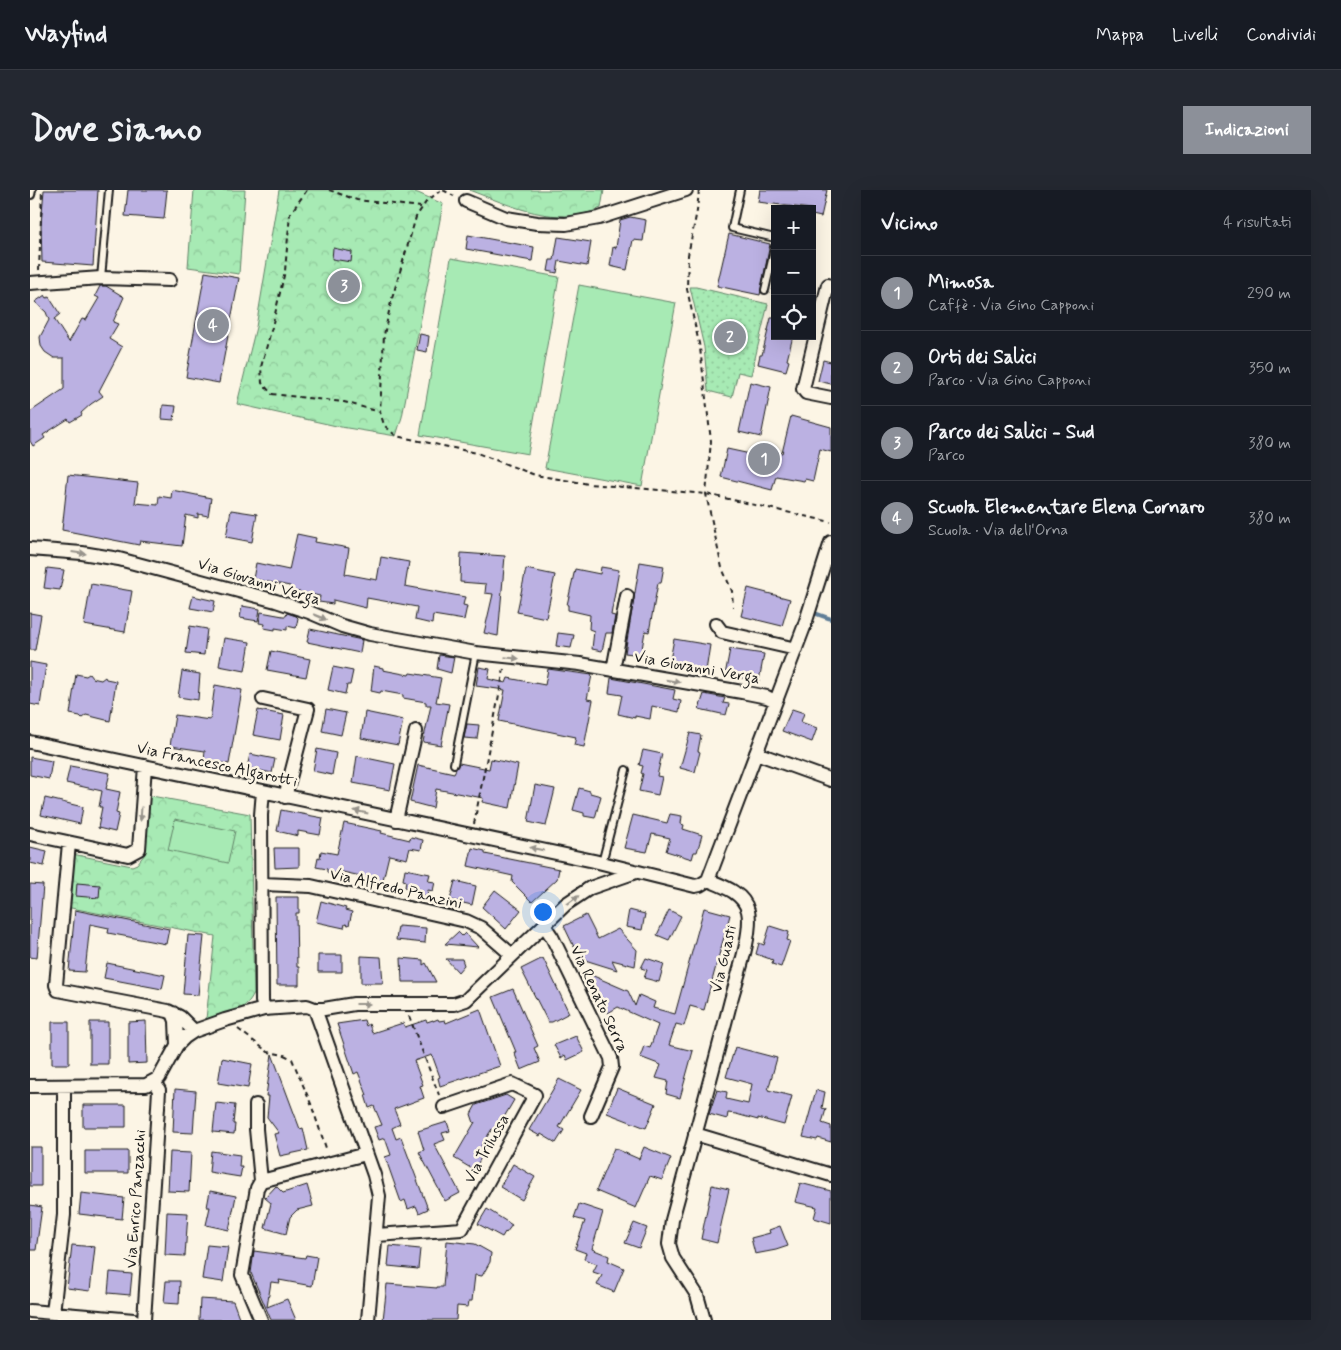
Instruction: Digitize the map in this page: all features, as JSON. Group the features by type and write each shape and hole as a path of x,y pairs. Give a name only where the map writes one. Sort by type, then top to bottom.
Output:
{"street":[{"path":"466,201 506,218 537,223 566,224 599,218 686,190"},
{"path":"35,279 170,280"},
{"path":"828,285 803,389 806,393 831,398"},
{"path":"708,880 796,649 831,542"},
{"name":"Via Giovanni Verga","path":"30,549 82,553 120,559 276,601 342,626 370,634 476,653 580,664 750,693 776,701"},
{"name":"Via Giovanni Verga","path":"613,670 627,596"},
{"path":"716,624 722,632 796,649"},
{"path":"264,699 308,709 286,797"},
{"path":"396,820 416,731"},
{"name":"Via Francesco Algarotti","path":"30,742 602,863 696,886 708,880"},
{"path":"756,752 831,780"},
{"path":"30,834 128,855 139,849 145,766"},
{"path":"263,791 261,815 262,1001 264,1009"},
{"path":"68,843 56,986 58,990 173,1013 180,1016 194,1031"},
{"path":"30,1086 138,1086 154,1082 162,1073 177,1045 194,1031 264,1009 307,1006 315,1009 334,1009 354,1004 454,1004 466,1000 566,904 590,888 636,872"},
{"name":"Via Guasti","path":"704,1320 697,1295 673,1258 668,1244 672,1220 740,966 750,920 748,910 740,896 708,880"},
{"name":"Via Alfredo Panzini","path":"262,884 311,886 466,921 481,928 512,955"},
{"name":"Via Renato Serra","path":"544,925 552,937 612,1058 612,1067 592,1116"},
{"path":"315,1009 374,1175 379,1196 368,1320"},
{"path":"173,1013 176,1021 177,1045"},
{"name":"Via Enrico Panzacchi","path":"144,1320 159,1090 154,1082"},
{"name":"Via Trilussa","path":"377,1235 462,1229 535,1095 512,1084 444,1107"},
{"path":"53,1313 64,1215 64,1086"},
{"path":"256,1106 261,1181 257,1188 242,1275 261,1320"},
{"path":"695,1134 831,1175"},
{"path":"261,1181 366,1154"},
{"path":"30,1311 134,1320"}],"lane":[{"path":"30,195 32,190"},
{"path":"101,278 109,190"},
{"path":"740,190 732,228 771,237"},
{"path":"765,290 774,250"},
{"path":"454,764 476,653"},
{"path":"602,863 626,770"}],"path":[{"path":"35,279 42,190"},
{"path":"307,190 290,214 285,271 261,367 262,382 272,394 344,402 380,412"},
{"path":"329,190 357,200 421,208"},
{"path":"441,190 421,208 416,217 386,326 381,374 380,412 384,425 396,436 477,453 536,475 589,484 706,494 831,522"},
{"path":"699,190 686,273 689,302 700,348 710,441 706,494 722,568 732,591 733,607"},
{"path":"473,828 506,663"},
{"path":"408,1004 408,1013 444,1107"},
{"path":"237,1027 268,1052 284,1055 292,1059 311,1104 332,1163"}],"green space":[{"path":"194,190 245,190 239,274 188,267"},
{"path":"279,190 406,190 443,204 402,417 396,436 341,427 237,404 256,327"},
{"path":"469,190 604,190 601,208 585,214 568,216 551,215 518,208"},
{"path":"451,258 559,277 528,454 420,435"},
{"path":"579,285 676,303 642,486 545,468"},
{"path":"690,287 768,304 751,375 738,372 732,397 708,391 704,347"},
{"path":"146,795 250,814 254,993 245,1005 234,1012 206,1019 215,936 66,907 72,854 132,866 137,864 145,854"},
{"path":"175,819 235,831 228,863 168,850"}],"building":[{"path":"44,190 98,190 93,266 42,262 41,224"},
{"path":"128,190 167,190 164,219 125,216"},
{"path":"760,190 827,190 821,217 816,216 816,205 781,205 758,202"},
{"path":"630,217 646,220 643,241 633,240 627,270 610,266 613,247 616,248 620,220"},
{"path":"729,234 770,244 760,295 717,286"},
{"path":"468,235 534,247 532,261 466,249"},
{"path":"558,237 591,242 587,266 559,261 557,273 548,271 550,260 554,260"},
{"path":"333,248 352,252 351,262 332,259"},
{"path":"205,272 239,278 219,383 186,377"},
{"path":"100,286 106,286 124,297 113,322 118,324 109,339 122,347 99,391 103,396 81,413 82,415 70,422 68,419 43,435 45,438 33,446 30,441 30,412 64,389 64,358 54,358 45,352 41,346 40,337 49,320 46,312 35,302 45,295 47,298 49,297 60,314 54,319 69,342 82,319 86,320 99,298 95,296"},
{"path":"771,318 771,340 792,340 786,371 758,364 760,355 762,355"},
{"path":"420,334 429,336 427,352 417,350"},
{"path":"823,360 831,362 831,384 818,381"},
{"path":"750,382 771,387 761,437 739,432"},
{"path":"163,405 176,406 174,420 162,419"},
{"path":"791,416 831,427 831,452 820,449 813,481 776,476 772,490 721,477 727,449 755,455 757,448 782,453"},
{"path":"68,475 138,483 135,503 158,505 159,496 171,498 172,490 211,498 208,516 198,514 198,518 186,515 182,546 140,541 139,545 62,530"},
{"path":"231,510 257,514 252,542 226,537"},
{"path":"297,534 316,538 315,542 349,548 345,574 377,580 381,557 409,562 405,586 465,597 463,605 467,606 464,620 433,615 432,624 415,620 417,607 367,598 366,608 333,600 333,604 319,602 320,596 289,590 290,586 253,579 256,563 289,570"},
{"path":"461,553 505,556 498,636 484,633 493,594 485,593 486,584 460,582"},
{"path":"640,562 664,566 661,583 658,583 649,632 645,631 641,655 625,653"},
{"path":"601,567 619,570 611,615 615,616 612,633 606,633 602,651 592,649 594,631 589,629 590,615 568,610 567,605 575,569 600,574"},
{"path":"47,568 64,570 60,590 44,588"},
{"path":"526,569 555,575 546,618 517,612"},
{"path":"91,584 132,591 125,632 84,625"},
{"path":"748,588 790,599 782,626 741,616"},
{"path":"193,596 215,601 213,612 190,608"},
{"path":"242,606 260,609 258,621 240,618"},
{"path":"261,612 283,616 286,616 287,613 296,616 298,618 296,628 287,626 287,630 275,628 275,630 264,628 265,624 259,623"},
{"path":"30,613 41,615 35,650 30,650"},
{"path":"190,626 207,629 204,655 186,653"},
{"path":"310,629 362,640 360,653 307,642"},
{"path":"558,633 574,635 571,648 556,646"},
{"path":"224,638 250,642 245,671 219,666"},
{"path":"674,639 710,645 706,671 669,665"},
{"path":"730,649 764,654 759,681 725,675"},
{"path":"271,651 310,659 306,677 267,670"},
{"path":"439,655 454,657 451,673 437,669"},
{"path":"30,662 46,665 40,706 30,704"},
{"path":"374,666 383,668 383,670 409,675 410,673 441,678 436,702 449,704 441,745 423,742 431,705 426,705 426,702 403,698 403,695 371,691"},
{"path":"333,667 353,671 350,685 347,685 345,694 328,690"},
{"path":"479,667 490,669 488,679 506,683 508,678 545,685 548,669 592,675 587,699 593,700 584,747 574,745 576,737 499,721 505,690 476,686"},
{"path":"182,671 200,674 198,700 178,697"},
{"path":"76,674 86,676 89,674 92,678 101,680 105,677 106,679 116,681 110,721 86,715 82,718 70,714"},
{"path":"611,678 675,690 673,699 681,701 679,712 652,706 650,719 618,714 622,695 609,693"},
{"path":"215,685 242,690 229,764 204,760 205,751 170,746 175,715 210,720"},
{"path":"704,694 725,698 723,703 729,704 726,715 699,709"},
{"path":"326,709 346,713 341,735 322,731"},
{"path":"792,709 804,713 801,722 817,728 812,742 782,731"},
{"path":"258,710 284,715 280,740 253,735"},
{"path":"365,712 403,720 398,745 361,738"},
{"path":"467,724 479,725 477,739 464,738"},
{"path":"690,733 701,735 698,751 700,752 695,772 680,768"},
{"path":"317,749 336,753 332,775 313,771"},
{"path":"643,750 662,754 657,776 662,777 658,795 639,791 643,766 639,765"},
{"path":"250,754 275,759 272,773 247,768"},
{"path":"357,756 395,764 390,790 353,783"},
{"path":"30,757 52,761 49,779 30,775"},
{"path":"491,759 518,765 510,808 482,802 483,798 436,789 433,808 410,802 418,765 454,773 459,763 489,769"},
{"path":"70,766 110,773 106,789 120,792 116,813 119,814 115,832 98,828 102,807 99,807 102,791 66,783"},
{"path":"535,785 555,789 546,826 528,822"},
{"path":"579,788 601,796 595,818 584,816 584,813 573,810"},
{"path":"45,798 83,807 80,824 41,815"},
{"path":"281,810 323,818 320,835 298,831 298,836 277,831"},
{"path":"670,814 682,816 681,824 684,825 683,829 702,835 697,852 694,852 692,859 666,851 670,838 652,834 647,852 624,848 633,815 667,823"},
{"path":"344,823 382,831 381,833 410,840 411,837 423,840 421,850 410,848 407,859 389,855 382,884 363,880 364,878 361,876 338,871 338,874 327,872 327,869 316,867 321,851 337,854"},
{"path":"30,847 47,851 44,866 30,863"},
{"path":"274,848 299,848 299,867 275,868"},
{"path":"472,848 485,851 485,854 559,869 557,879 532,902 512,882 513,876 468,866"},
{"path":"405,869 430,874 428,881 435,882 433,891 428,890 427,896 415,894 416,890 405,887 406,881 403,880"},
{"path":"455,881 476,886 472,905 450,900"},
{"path":"77,883 100,885 99,898 76,896"},
{"path":"30,884 43,885 37,958 30,957"},
{"path":"495,890 521,910 506,929 482,907"},
{"path":"276,897 299,897 299,913 296,913 299,985 277,985"},
{"path":"321,901 346,908 345,910 352,912 349,925 345,924 344,928 316,922"},
{"path":"704,908 730,915 704,1010 690,1006 684,1026 676,1024 669,1045 693,1051 680,1098 666,1094 668,1081 656,1078 661,1065 640,1057 644,1046 650,1048 658,1025 618,1007 608,1013 589,974 628,991 635,1006 639,995 655,1002 653,1008 675,1014"},
{"path":"75,910 169,929 166,944 108,933 109,928 90,924 85,972 69,971"},
{"path":"629,910 645,914 642,930 626,927"},
{"path":"669,910 681,916 669,940 657,935"},
{"path":"586,915 598,939 618,929 637,950 635,966 612,960 617,970 585,960 578,945 574,947 564,926"},
{"path":"398,926 426,928 425,943 396,940"},
{"path":"770,926 789,932 787,940 790,941 781,967 772,964 773,960 756,954 759,943 764,945"},
{"path":"458,932 462,936 465,933 478,947 445,944"},
{"path":"188,935 204,936 198,995 183,994"},
{"path":"318,955 342,955 342,972 318,972"},
{"path":"361,956 381,957 383,983 361,983"},
{"path":"401,958 423,960 423,965 426,963 436,982 402,982"},
{"path":"543,958 569,1013 552,1022 548,1022 521,969"},
{"path":"646,958 664,964 659,982 644,978 647,970 641,968"},
{"path":"446,959 462,959 464,965 458,972"},
{"path":"107,963 165,975 162,989 104,978"},
{"path":"513,989 538,1046 534,1048 540,1062 521,1070 514,1052 516,1052 493,997"},
{"path":"480,1009 500,1066 440,1086 438,1078 440,1077 432,1055 414,1061 423,1085 420,1086 424,1098 394,1109 400,1124 392,1128 396,1139 401,1137 428,1209 419,1213 416,1206 408,1209 405,1200 401,1202 385,1157 391,1155 385,1138 379,1140 374,1127 382,1125 374,1106 369,1108 365,1095 367,1095 358,1072 354,1074 337,1024 364,1020 366,1026 369,1024 372,1033 403,1023 405,1027 426,1020 427,1022 438,1019 439,1021 445,1020 446,1023"},
{"path":"146,1021 147,1063 128,1064 128,1022"},
{"path":"52,1022 69,1022 69,1064 52,1064"},
{"path":"90,1022 108,1022 108,1064 90,1064"},
{"path":"576,1036 584,1052 567,1060 565,1055 561,1058 554,1045"},
{"path":"735,1047 777,1058 768,1090 792,1096 784,1125 736,1114 728,1113 727,1119 709,1114 717,1090 727,1092 726,1099 748,1104 752,1084 726,1077"},
{"path":"272,1054 300,1129 303,1128 308,1150 280,1156 274,1134 279,1133 267,1117 269,1096 266,1096"},
{"path":"222,1058 252,1064 248,1088 218,1083"},
{"path":"559,1079 581,1090 559,1127 564,1130 556,1143 541,1134 540,1136 529,1130"},
{"path":"617,1088 656,1104 646,1128 607,1113"},
{"path":"175,1089 196,1091 193,1133 173,1132"},
{"path":"816,1090 825,1092 822,1108 826,1109 822,1123 831,1126 831,1142 818,1138 817,1140 803,1137"},
{"path":"506,1095 514,1100 496,1131 492,1129 481,1146 486,1149 474,1170 454,1158 475,1122 471,1114 476,1105"},
{"path":"216,1103 235,1105 234,1134 213,1132"},
{"path":"83,1105 126,1105 126,1127 83,1127"},
{"path":"447,1122 450,1131 442,1133 445,1140 434,1144 460,1193 445,1201 419,1152 424,1150 418,1131"},
{"path":"30,1147 41,1147 41,1186 30,1186"},
{"path":"644,1147 671,1158 662,1180 650,1176 636,1208 596,1191 614,1148 639,1159"},
{"path":"85,1151 128,1151 128,1173 85,1173"},
{"path":"211,1151 240,1155 239,1167 242,1167 240,1177 209,1172"},
{"path":"170,1152 191,1153 189,1192 168,1191"},
{"path":"513,1164 535,1177 522,1200 500,1187"},
{"path":"800,1183 831,1191 831,1223 814,1218 817,1207 795,1202"},
{"path":"307,1185 313,1206 297,1210 290,1217 286,1234 265,1228 271,1203 265,1198 276,1186 283,1193"},
{"path":"712,1185 729,1189 717,1243 701,1239"},
{"path":"210,1191 236,1196 229,1230 206,1225 210,1207 207,1207"},
{"path":"81,1193 124,1198 122,1219 79,1214"},
{"path":"579,1204 603,1212 592,1249 609,1256 608,1261 624,1268 614,1292 597,1285 602,1275 593,1272 597,1264 584,1259 586,1253 575,1249 585,1221 574,1218"},
{"path":"30,1205 42,1207 36,1250 30,1250"},
{"path":"487,1209 512,1225 502,1237 478,1224"},
{"path":"167,1212 188,1213 185,1256 165,1255"},
{"path":"634,1223 647,1228 639,1248 625,1243"},
{"path":"780,1226 788,1246 755,1254 751,1238 770,1233 769,1230"},
{"path":"447,1241 475,1244 491,1253 490,1262 482,1276 475,1275 472,1301 469,1301 468,1307 457,1306 456,1320 383,1320 387,1284 443,1287"},
{"path":"72,1245 95,1247 90,1291 67,1288"},
{"path":"207,1245 228,1247 223,1282 202,1279"},
{"path":"390,1246 420,1249 418,1269 388,1266"},
{"path":"254,1251 305,1258 306,1255 317,1257 312,1286 279,1280 280,1283 271,1282 267,1307 287,1299 296,1320 271,1320 251,1273"},
{"path":"110,1272 132,1274 130,1295 108,1293"},
{"path":"166,1281 180,1281 179,1304 164,1303"},
{"path":"200,1299 233,1301 240,1320 199,1320"}],"waterway":[{"path":"817,614 831,619"}],"place":[{"name":"Parco dei Salici - Sud","path":"344,286"},
{"name":"Scuola Elementare Elena Cornaro","path":"213,325"},
{"name":"Orti dei Salici","path":"730,337"},
{"name":"Mimosa","path":"764,459"}]}
